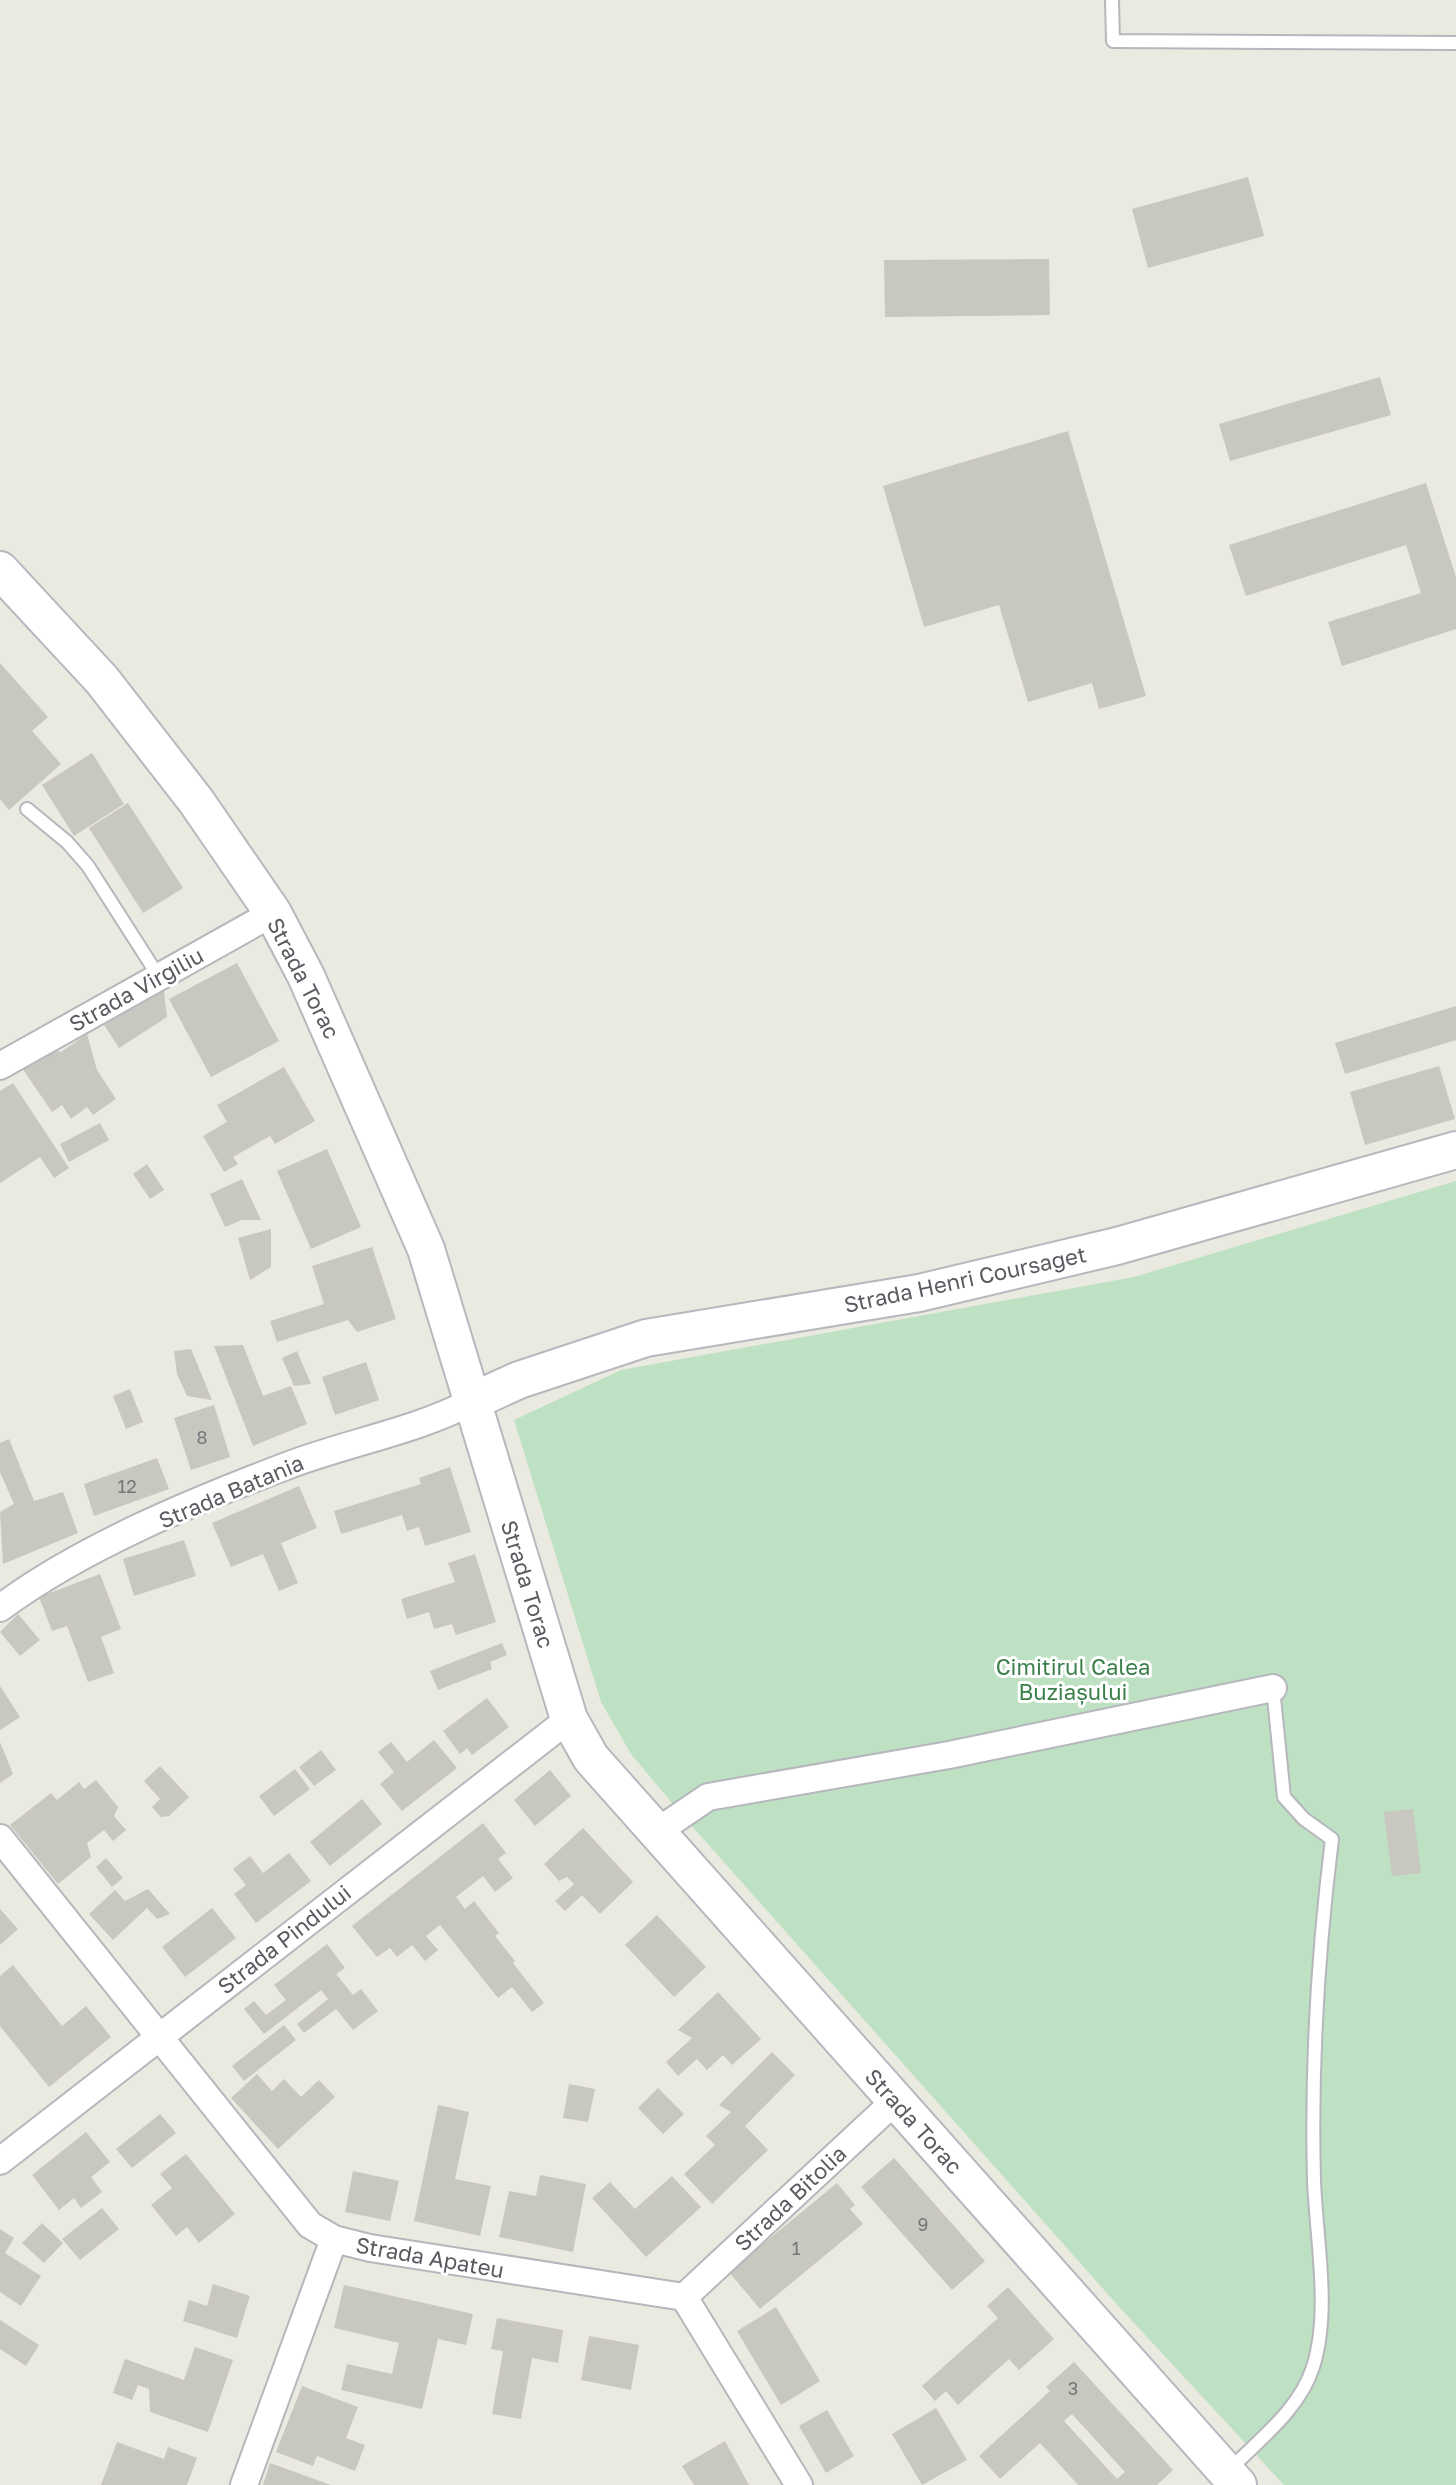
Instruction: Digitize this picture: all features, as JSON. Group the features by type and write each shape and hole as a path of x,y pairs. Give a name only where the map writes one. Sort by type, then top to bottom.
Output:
{"street":[{"name":"Strada Torac","path":"0,570 102,680 196,801 273,913 352,1076 426,1249 569,1719 591,1758 896,2100 1226,2481"},
{"name":"Strada Virgiliu","path":"1,1062 273,913"},
{"name":"Strada Henri Coursaget","path":"473,1401 519,1380 646,1338 919,1293 1117,1246 1456,1150"},
{"name":"Strada Batania","path":"0,1608 43,1579 175,1513 290,1465 443,1415 473,1401"},
{"path":"655,1833 708,1797 949,1755 1273,1688"},
{"name":"Strada Pindului","path":"0,2161 158,2035 569,1719"},
{"name":"Strada Apateu","path":"0,1838 310,2225 334,2239 370,2248 684,2297"},
{"name":"Strada Bitolia","path":"684,2297 896,2100"},
{"path":"244,2485 334,2239"},
{"path":"684,2297 799,2485"}],"lane":[{"path":"1112,0 1113,41 1456,43"},
{"path":"27,809 67,842 88,866 159,977"},
{"path":"1226,2481 1304,2389 1314,2365 1321,2299 1314,2178 1317,2030 1322,1921 1332,1839 1304,1819 1284,1797 1273,1688"}],"green space":[{"name":"Cimitirul Calea Buziașului","path":"1456,1181 1456,2485 1284,2485 1121,2309 631,1754 601,1702 514,1420 621,1370 1134,1277"}],"building":[{"path":"1248,177 1264,236 1148,268 1132,209"},
{"path":"1049,259 1050,315 885,317 884,260"},
{"path":"1380,377 1391,415 1230,461 1219,424"},
{"path":"1068,431 1146,696 1099,709 1092,683 1028,702 999,605 924,627 883,486"},
{"path":"1426,483 1456,577 1456,629 1342,666 1328,622 1421,593 1406,545 1246,596 1229,545"},
{"path":"0,663 48,717 32,731 61,764 9,810 0,799"},
{"path":"92,753 124,804 74,836 42,785"},
{"path":"128,803 183,888 143,913 89,828"},
{"path":"237,963 279,1041 211,1077 169,999"},
{"path":"155,985 164,991 167,1017 119,1048 101,1020"},
{"path":"1456,1006 1456,1040 1345,1074 1335,1043"},
{"path":"87,1034 97,1070 116,1099 93,1115 87,1107 71,1119 62,1105 52,1112 22,1068 51,1049 61,1052"},
{"path":"1439,1066 1455,1119 1365,1145 1350,1092"},
{"path":"284,1067 315,1121 275,1144 270,1136 233,1157 238,1164 224,1172 203,1136 227,1122 217,1105"},
{"path":"13,1083 69,1168 54,1178 40,1157 0,1183 0,1091"},
{"path":"100,1123 109,1140 69,1162 60,1144"},
{"path":"327,1149 361,1227 311,1249 277,1171"},
{"path":"147,1164 164,1190 150,1199 133,1174"},
{"path":"242,1179 261,1220 242,1220 225,1227 210,1194"},
{"path":"271,1229 271,1267 250,1280 238,1238"},
{"path":"372,1247 396,1319 357,1332 348,1320 277,1342 270,1321 324,1304 312,1266"},
{"path":"243,1345 263,1396 291,1386 307,1424 253,1446 214,1346"},
{"path":"191,1349 212,1400 187,1396 177,1374 174,1351"},
{"path":"297,1351 311,1384 294,1386 282,1358"},
{"path":"366,1362 379,1400 335,1415 322,1377"},
{"path":"130,1389 143,1422 126,1429 113,1396"},
{"path":"214,1405 230,1457 191,1470 174,1418"},
{"path":"9,1439 34,1501 63,1492 78,1533 3,1564 0,1512 14,1504 0,1472 0,1443"},
{"path":"157,1458 169,1489 94,1516 84,1484"},
{"path":"450,1467 471,1532 425,1546 419,1527 407,1531 402,1515 341,1534 334,1511 421,1484 419,1478"},
{"path":"299,1486 317,1528 281,1543 298,1583 279,1591 263,1554 231,1567 212,1523"},
{"path":"184,1540 196,1576 134,1596 123,1559"},
{"path":"475,1554 496,1622 456,1635 452,1624 434,1629 429,1612 407,1619 401,1599 455,1582 448,1563"},
{"path":"100,1574 121,1629 101,1637 114,1673 88,1682 67,1626 52,1631 39,1597"},
{"path":"18,1614 40,1640 20,1656 0,1632"},
{"path":"502,1643 507,1655 490,1662 492,1669 438,1690 430,1671"},
{"path":"0,1686 20,1717 0,1730"},
{"path":"487,1698 509,1727 472,1755 467,1748 460,1754 443,1731"},
{"path":"434,1740 457,1768 402,1811 380,1784 394,1772 378,1752 391,1742 407,1762"},
{"path":"0,1742 13,1774 0,1783"},
{"path":"321,1750 336,1770 314,1786 299,1767"},
{"path":"160,1766 189,1797 169,1816 161,1817 152,1807 160,1799 144,1781"},
{"path":"295,1769 310,1789 274,1816 259,1796"},
{"path":"550,1770 571,1796 535,1826 514,1800"},
{"path":"96,1780 118,1807 114,1816 126,1830 113,1841 104,1830 87,1843 91,1857 58,1884 10,1825 51,1793 57,1800 79,1782 84,1789"},
{"path":"362,1799 382,1824 330,1866 310,1842"},
{"path":"1413,1809 1421,1873 1392,1876 1384,1812"},
{"path":"483,1823 506,1853 498,1859 513,1878 495,1892 483,1876 456,1897 465,1909 474,1901 499,1933 495,1936 544,2003 532,2012 512,1987 498,1998 440,1925 426,1936 438,1950 425,1961 412,1945 397,1957 390,1948 377,1957 352,1926"},
{"path":"583,1828 633,1882 600,1914 582,1895 565,1911 555,1901 574,1884 567,1877 559,1881 544,1864"},
{"path":"289,1853 311,1881 256,1923 234,1894 246,1885 233,1869 250,1856 263,1873"},
{"path":"106,1858 123,1878 112,1887 96,1867"},
{"path":"148,1889 170,1914 157,1919 147,1908 113,1940 89,1914 115,1890 125,1901"},
{"path":"212,1908 236,1938 185,1977 162,1947"},
{"path":"0,1909 18,1929 0,1945"},
{"path":"657,1915 706,1967 674,1997 625,1945"},
{"path":"327,1944 345,1968 336,1974 353,1995 361,1989 378,2011 353,2030 336,2009 304,2033 297,2024 328,1999 321,1990 264,2034 244,2009 254,2001 266,2015 286,2000 274,1985"},
{"path":"13,1965 62,2026 86,2006 111,2037 49,2087 0,2026 0,1976"},
{"path":"718,1992 761,2039 732,2065 723,2055 707,2070 697,2059 678,2076 666,2062 692,2038 678,2030"},
{"path":"284,2025 296,2040 244,2081 232,2066"},
{"path":"772,2052 795,2075 745,2126 768,2150 712,2204 684,2174 715,2145 706,2136 731,2112 719,2105"},
{"path":"257,2074 272,2091 284,2079 301,2097 319,2080 335,2097 278,2149 231,2098"},
{"path":"569,2084 595,2089 588,2122 563,2118"},
{"path":"658,2088 684,2114 663,2134 638,2108"},
{"path":"438,2105 469,2112 455,2179 491,2186 480,2236 414,2221"},
{"path":"160,2114 176,2133 132,2168 116,2149"},
{"path":"86,2132 110,2162 91,2177 102,2192 81,2208 74,2198 59,2210 32,2175"},
{"path":"186,2154 235,2214 199,2243 187,2227 176,2236 151,2205 172,2188 160,2174"},
{"path":"894,2158 985,2261 952,2290 861,2187"},
{"path":"353,2171 399,2181 390,2221 345,2212"},
{"path":"540,2175 586,2184 573,2252 499,2237 509,2191 536,2196"},
{"path":"672,2176 701,2207 646,2257 592,2198 610,2182 635,2209"},
{"path":"837,2183 855,2205 850,2209 863,2224 760,2309 729,2272"},
{"path":"102,2208 119,2229 80,2260 62,2239"},
{"path":"42,2223 63,2243 44,2263 22,2243"},
{"path":"0,2229 14,2238 5,2253 41,2276 21,2306 0,2292"},
{"path":"213,2284 250,2296 237,2338 183,2321 189,2300 207,2306"},
{"path":"344,2285 473,2314 466,2345 438,2339 422,2409 341,2390 347,2364 392,2374 399,2343 334,2328"},
{"path":"1008,2287 1054,2339 1019,2370 1009,2359 958,2405 946,2391 935,2401 922,2386 998,2318 987,2306"},
{"path":"776,2307 820,2381 781,2405 737,2331"},
{"path":"497,2318 563,2330 558,2363 532,2358 521,2419 492,2414 503,2351 491,2349"},
{"path":"0,2320 39,2345 26,2366 0,2349"},
{"path":"589,2336 639,2345 631,2390 581,2380"},
{"path":"195,2347 233,2360 208,2432 150,2412 149,2389 138,2385 132,2400 113,2393 125,2359 184,2380"},
{"path":"1074,2362 1173,2470 1157,2485 1078,2485 1040,2443 1000,2479 979,2456 1050,2391 1046,2387","holes":["1072,2414 1125,2472 1117,2479 1064,2421"]},
{"path":"302,2386 358,2407 346,2438 365,2445 355,2471 317,2456 313,2466 276,2452"},
{"path":"936,2408 967,2460 922,2485 892,2434"},
{"path":"827,2410 854,2456 826,2473 799,2426"},
{"path":"725,2441 749,2485 694,2485 682,2466"},
{"path":"117,2442 164,2459 168,2447 197,2458 187,2485 101,2485"},
{"path":"270,2463 331,2485 263,2485"}]}
